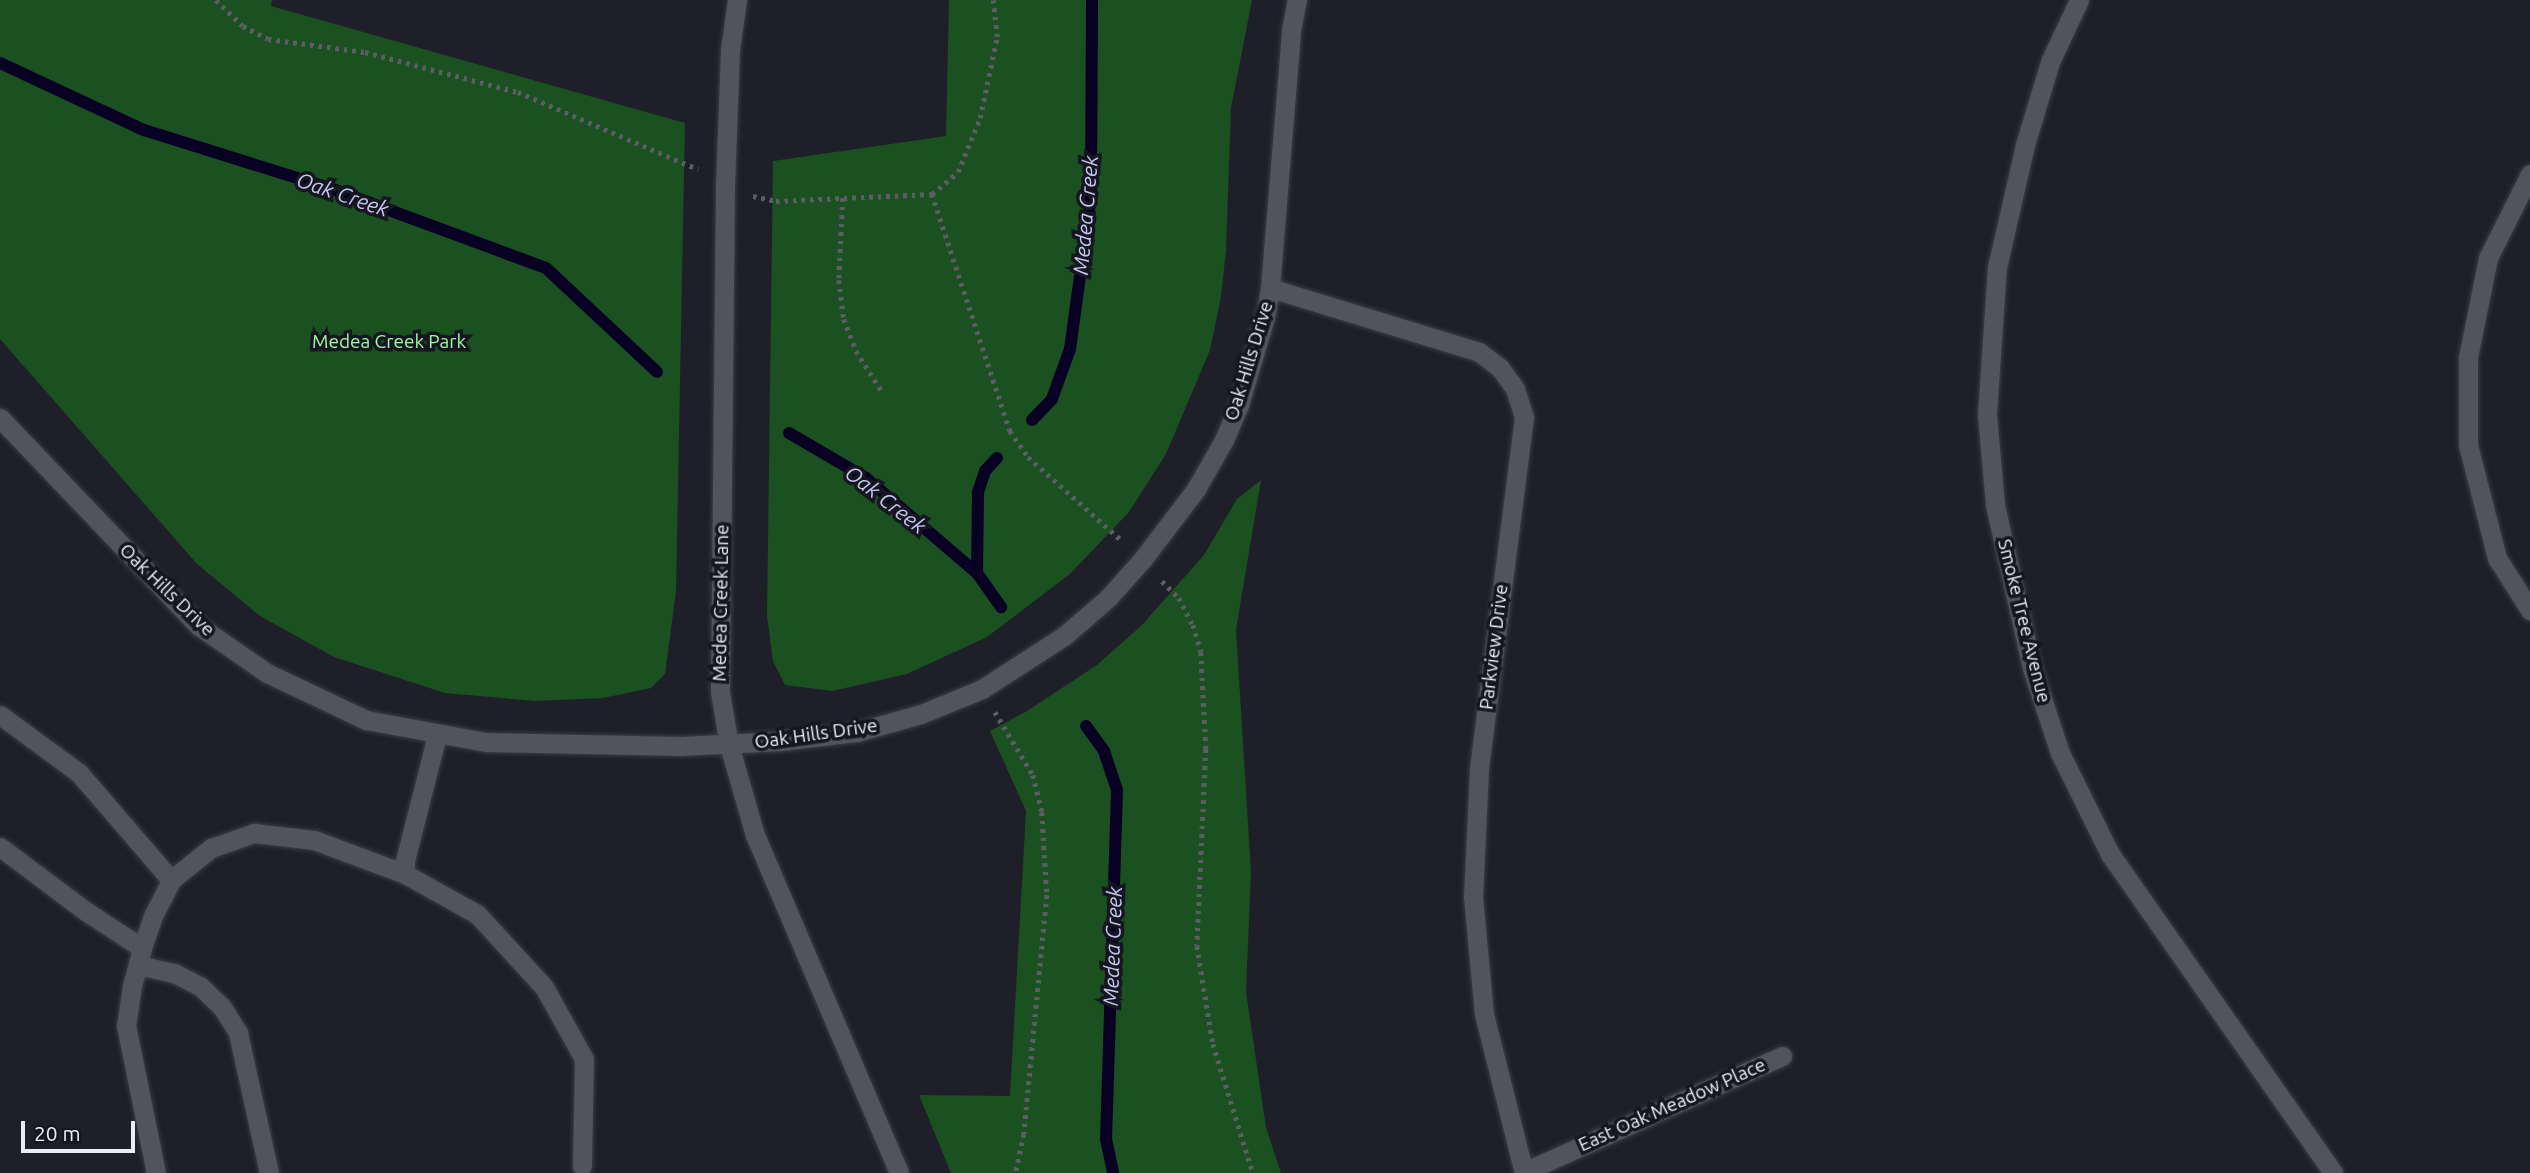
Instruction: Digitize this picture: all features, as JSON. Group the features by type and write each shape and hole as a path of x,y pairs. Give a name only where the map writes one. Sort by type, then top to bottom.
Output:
{"street":[{"name":"Medea Creek Lane","path":"737,0 730,50 725,213 720,692 729,745 755,835 898,1173"},
{"name":"Oak Hills Drive","path":"0,418 199,625 267,673 366,720 486,742 729,745 857,732 921,714 982,689 1064,636 1108,598 1142,560 1196,489 1224,440 1239,405 1265,317 1270,288 1291,30 1297,0"},
{"name":"Smoke Tree Avenue","path":"2079,0 2046,74 2025,145 1997,267 1987,415 1995,505 2032,668 2056,741 2110,853 2333,1173"},
{"path":"2530,174 2488,258 2468,357 2468,446 2497,558 2530,610"},
{"name":"Parkview Drive","path":"1270,288 1479,352 1500,368 1515,389 1524,416 1479,770 1473,896 1484,1014 1524,1172"},
{"path":"0,715 79,773 171,880"},
{"path":"405,874 405,861 437,735"},
{"path":"156,1173 126,1026 140,957 154,914 171,880 211,848 254,833 314,841 405,874 477,914 544,987 584,1059 582,1166"},
{"path":"0,846 87,912 140,957 201,987 222,1007 238,1033 269,1173"},
{"name":"East Oak Meadow Place","path":"1524,1172 1782,1056"}],"path":[{"path":"216,0 243,26 268,39 365,51 518,92 696,169"},
{"path":"757,198 776,201 932,194 958,172 980,118 998,37 993,0"},
{"path":"932,194 1010,431 1028,457 1116,536"},
{"path":"843,198 839,280 844,318 856,351 883,393"},
{"path":"1165,584 1179,598 1193,625 1201,652 1206,749 1198,956 1213,1044 1253,1173"},
{"path":"982,689 1033,775 1042,812 1047,895 1024,1134 1016,1173"}],"green space":[{"name":"Medea Creek Park","path":"0,0 272,0 271,6 685,123 676,592 665,674 651,688 603,698 534,701 445,693 334,657 260,616 197,564 0,339"},
{"path":"949,0 1252,0 1231,108 1226,250 1221,297 1210,350 1166,454 1129,512 1070,574 987,637 907,674 832,691 785,685 773,661 767,616 773,161 946,136"},
{"path":"1261,480 1236,630 1251,872 1246,992 1266,1127 1281,1173 951,1173 919,1095 1010,1096 1026,811 990,731 1027,711 1097,665 1141,626 1204,555 1237,499"}],"waterway":[{"name":"Medea Creek","path":"1032,420 1052,399 1070,349 1091,195 1092,0"},
{"name":"Oak Creek","path":"0,63 144,130 335,190 546,268 657,372"},
{"name":"Oak Creek","path":"789,433 866,478 977,573"},
{"name":"Medea Creek","path":"997,458 985,471 978,492 977,573 1001,607"},
{"name":"Medea Creek","path":"1086,726 1104,751 1117,790 1106,1139 1113,1173"}]}
